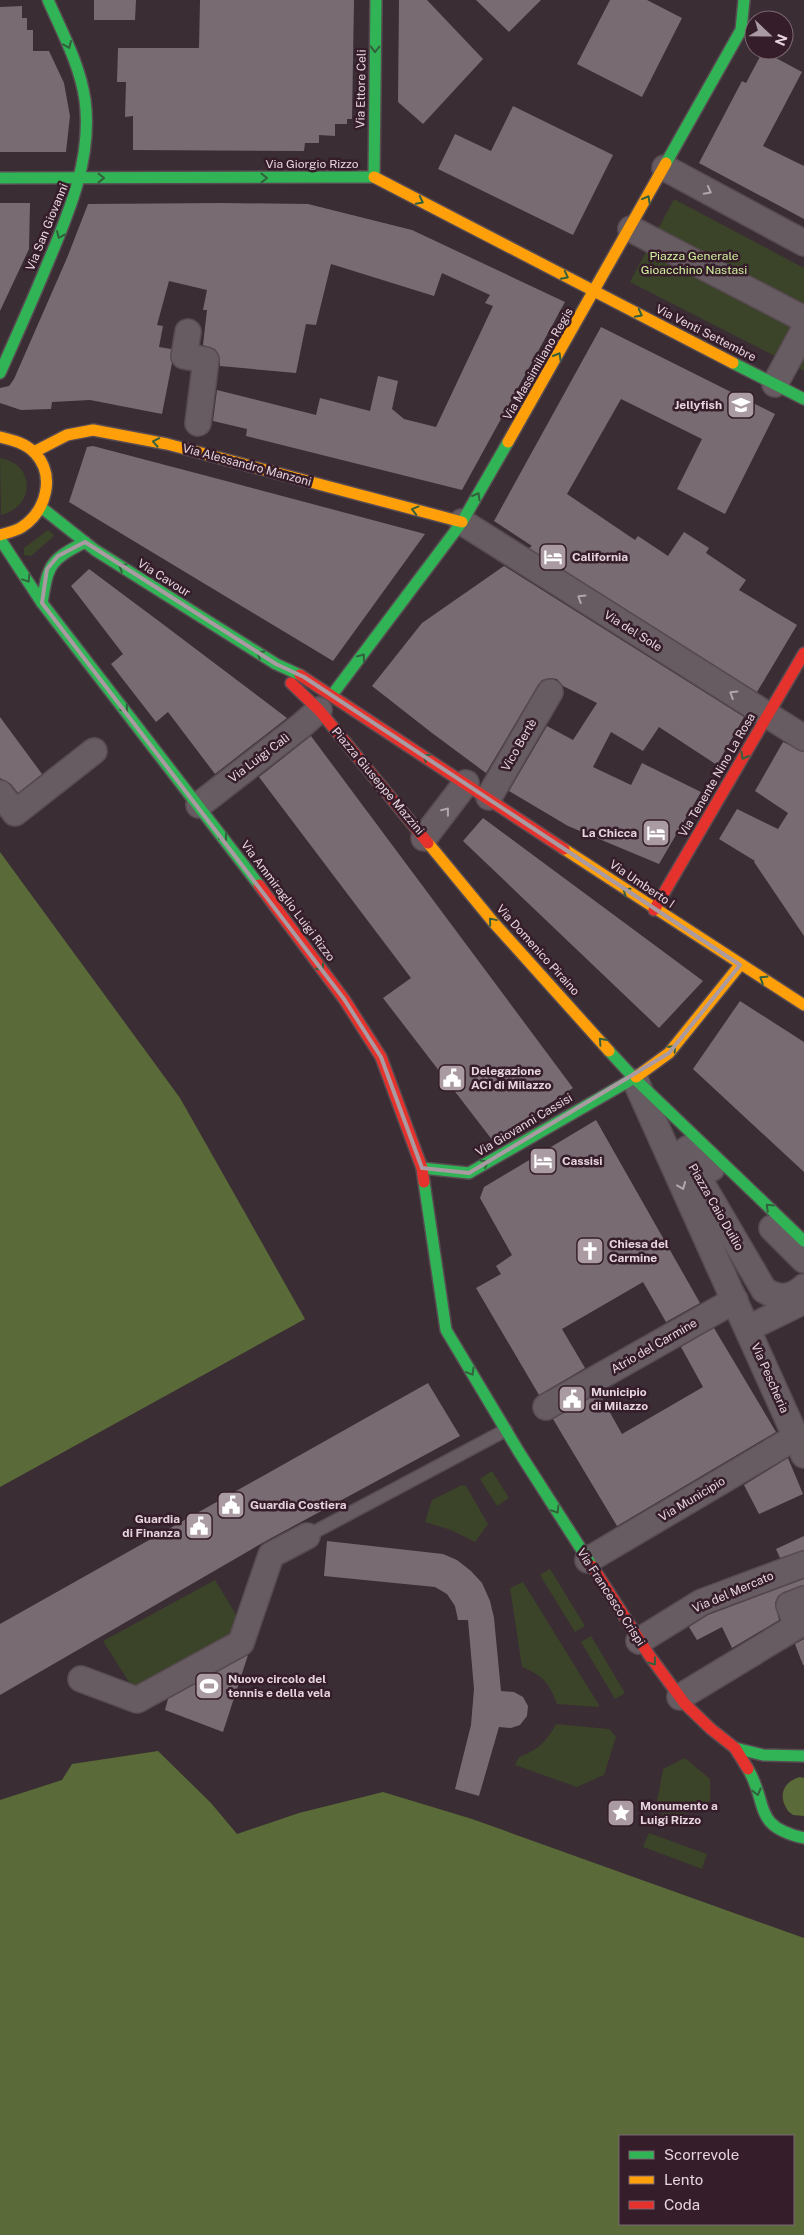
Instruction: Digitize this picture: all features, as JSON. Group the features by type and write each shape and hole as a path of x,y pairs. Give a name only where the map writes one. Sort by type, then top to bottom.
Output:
{"street":[{"name":"Via San Giovanni","path":"0,373 69,216 81,178 87,125 85,99 79,73 48,0"},
{"name":"Via Ettore Celi","path":"374,177 376,0"},
{"name":"Via Massimiliano Regis","path":"741,30 744,0"},
{"name":"Via Massimiliano Regis","path":"326,703 462,522 596,291 756,4"},
{"path":"665,168 804,242"},
{"name":"Via Giorgio Rizzo","path":"0,178 374,177 596,291"},
{"path":"631,228 804,319"},
{"name":"Via Venti Settembre","path":"596,291 804,399"},
{"path":"775,384 804,330"},
{"path":"188,332 184,356 206,360 198,423"},
{"name":"Via Alessandro Manzoni","path":"34,452 67,435 93,430 168,444 462,522"},
{"path":"0,437 14,439 34,452 46,473 46,497 42,508 34,519 24,528 0,535"},
{"name":"Via Cavour","path":"42,508 86,542 276,664 304,677 326,703"},
{"name":"Via del Sole","path":"462,522 804,738"},
{"name":"Via Ammiraglio Luigi Rizzo","path":"0,539 42,603 199,806 344,999 376,1048 422,1168 446,1330"},
{"path":"42,603 47,569 58,556 86,542"},
{"name":"Via Tenente Nino La Rosa","path":"654,910 804,654"},
{"name":"Via Cavour","path":"276,664 297,689 326,703"},
{"name":"Vico Bertè","path":"488,798 550,692"},
{"path":"326,703 466,783"},
{"name":"Via Luigi Calì","path":"199,806 326,703"},
{"name":"Piazza Giuseppe Mazzini","path":"326,703 424,838 466,783"},
{"path":"0,793 15,813 94,751"},
{"name":"Via Umberto I","path":"466,783 654,910 804,1005"},
{"name":"Via Domenico Piraino","path":"424,838 494,923 634,1078"},
{"name":"Via Giovanni Cassisi","path":"422,1168 469,1173 634,1078 669,1053 740,965"},
{"name":"Piazza Caio Duilio","path":"634,1078 804,1241"},
{"name":"Piazza Caio Duilio","path":"634,1078 684,1192 749,1328"},
{"name":"Piazza Caio Duilio","path":"671,1159 688,1142 701,1142"},
{"name":"Piazza Caio Duilio","path":"804,1260 693,1148 685,1151 685,1155 764,1290 773,1296 783,1298 792,1295 804,1287"},
{"name":"Atrio del Carmine","path":"546,1407 735,1300"},
{"path":"749,1328 804,1301"},
{"name":"Via Pescheria","path":"749,1328 800,1446"},
{"name":"Via Francesco Crispi","path":"446,1330 506,1430 639,1641 680,1697 711,1729 735,1748"},
{"name":"Via Municipio","path":"588,1560 800,1446"},
{"path":"81,1679 137,1700 241,1643 270,1555 307,1536"},
{"name":"Via del Mercato","path":"639,1641 702,1602 804,1564"},
{"path":"680,1697 798,1626 789,1605 804,1599"},
{"path":"735,1748 763,1755 804,1756"},
{"path":"735,1748 751,1775 760,1805 769,1821 783,1833 804,1838"}],"lane":[{"path":"307,1536 506,1430"}],"highlighted area":[{"path":"85,542 276,664 304,677 740,965 669,1053 469,1173 422,1168 381,1057 344,999 277,908 42,603 47,569 58,556"}],"green space":[{"name":"Piazza Generale Gioacchino Nastasi","path":"674,199 804,268 804,371 630,282"},
{"path":"0,458 12,462 20,468 25,476 27,485 21,503 1,515"},
{"path":"48,530 54,535 52,538 31,556 24,555 24,548"},
{"path":"492,1471 509,1498 497,1506 480,1479"},
{"path":"462,1485 466,1486 488,1524 475,1542 451,1530 425,1522 432,1500"},
{"path":"550,1569 585,1626 575,1632 540,1575"},
{"path":"215,1580 240,1621 233,1640 136,1693 103,1641"},
{"path":"523,1582 599,1705 598,1707 557,1704 548,1685 535,1673 522,1667 510,1588"},
{"path":"591,1636 625,1693 615,1699 581,1642"},
{"path":"556,1724 609,1729 616,1737 604,1775 577,1787 515,1765 519,1757 541,1744"},
{"path":"685,1758 710,1779 710,1801 676,1817 664,1816 656,1807 663,1769"},
{"path":"649,1833 707,1854 702,1869 643,1847"}],"shaded area":[{"path":"0,852 180,1098 305,1319 0,1487"},
{"path":"158,1751 211,1803 237,1834 299,1813 383,1792 472,1819 804,1938 804,2235 0,2235 0,1800 62,1780 72,1764"},
{"path":"800,1777 804,1778 804,1816 793,1815 788,1811 783,1800 786,1786 789,1782"}],"building":[{"path":"94,0 136,0 135,20 94,20"},
{"path":"200,0 354,0 352,119 347,119 347,124 335,124 335,136 319,135 319,143 305,143 304,151 133,150 133,116 125,117 126,82 117,82 118,48 199,48"},
{"path":"399,0 427,0 483,59 423,124 398,102"},
{"path":"476,0 541,0 509,32"},
{"path":"610,0 647,0 682,18 642,97 577,64"},
{"path":"22,6 22,18 27,18 27,30 33,30 33,51 49,51 64,83 70,116 66,152 0,152 0,7"},
{"path":"758,60 780,60 802,72 763,146 804,166 804,219 699,163 742,81 746,83"},
{"path":"513,106 613,155 573,235 438,169 455,134 491,151"},
{"path":"0,203 30,203 29,249 0,311"},
{"path":"88,204 308,204 412,230 565,302 462,490 246,436 247,429 213,421 217,390 316,415 320,398 370,411 378,376 398,381 392,409 404,419 436,427 493,306 485,303 490,295 442,273 434,296 331,264 316,325 306,324 296,373 220,366 219,355 215,349 203,345 207,310 203,310 207,290 169,281 157,325 163,326 159,347 171,349 172,363 162,414 90,400 52,402 51,409 21,410 0,403 0,388 9,386 14,379 67,258"},
{"path":"601,327 775,414 725,514 677,489 702,439 621,399 567,494 635,540 638,536 668,556 684,532 709,548 706,553 746,580 739,590 797,625 757,692 529,548 532,546 494,521"},
{"path":"93,446 425,534 333,661 69,502 87,447"},
{"path":"504,566 744,717 717,765 659,727 643,751 611,732 593,767 631,785 642,763 701,792 659,864 568,826 509,791 547,726 573,740 597,703 563,686 557,679 542,680 486,773 372,686 422,623"},
{"path":"89,569 287,718 215,774 168,712 156,722 111,664 123,654 71,586"},
{"path":"0,717 42,774 18,793 11,784 0,778"},
{"path":"311,736 573,1088 493,1141 383,998 411,978 259,777"},
{"path":"783,742 804,752 804,936 755,861 719,839 737,809 778,829 788,813 755,791"},
{"path":"483,818 703,981 659,1028 463,841"},
{"path":"740,1001 804,1042 804,1172 693,1069"},
{"path":"596,1120 700,1303 666,1322 643,1282 562,1329 585,1368 539,1395 476,1288 501,1274 496,1266 512,1255 480,1198 484,1187"},
{"path":"714,1328 776,1432 617,1526 553,1419 599,1393 622,1434 703,1387 681,1347"},
{"path":"428,1383 460,1436 264,1542 0,1695 0,1624"},
{"path":"788,1458 803,1494 759,1514 744,1485"},
{"path":"804,1536 804,1550 780,1558 776,1549"},
{"path":"327,1541 443,1554 457,1560 482,1583 490,1601 494,1618 501,1691 514,1692 523,1697 528,1706 527,1716 520,1725 511,1728 499,1727 479,1796 455,1789 471,1725 474,1689 468,1620 458,1620 455,1606 447,1594 435,1587 324,1576"},
{"path":"804,1579 804,1585 778,1596 775,1603 779,1620 732,1648 722,1627 697,1640 689,1627 708,1615"},
{"path":"804,1639 804,1665 803,1665 795,1644"},
{"path":"248,1655 223,1732 165,1710 168,1699"}],"traffic: fast":[{"path":"0,373 39,285 69,209 82,166 85,144 86,122 83,87 70,49 48,0"},
{"path":"374,177 376,0"},
{"path":"666,163 741,30 744,0"},
{"path":"0,178 374,177"},
{"path":"733,363 804,399"},
{"path":"332,695 462,522 508,442"},
{"path":"42,508 95,550 276,664 300,675"},
{"path":"0,539 42,603 259,885"},
{"path":"42,603 46,580 53,565 64,554 85,542"},
{"path":"609,1051 634,1078 804,1241"},
{"path":"422,1168 469,1173 636,1077"},
{"path":"424,1182 446,1330 519,1452 592,1566"},
{"path":"735,1748 763,1755 804,1756"},
{"path":"748,1769 764,1812 769,1820 776,1827 804,1838"}],"traffic: slow":[{"path":"508,442 666,163"},
{"path":"374,177 733,363"},
{"path":"34,452 67,435 93,430 167,444 462,522"},
{"path":"0,437 23,444 35,453 45,472 46,482 45,493 37,512 20,528 0,535"},
{"path":"428,843 494,923 609,1051"},
{"path":"564,849 804,1005"},
{"path":"636,1077 669,1053 740,965"}],"traffic: jam":[{"path":"654,910 804,653"},
{"path":"300,675 564,849"},
{"path":"291,683 319,710 428,843"},
{"path":"259,885 344,999 381,1057 422,1168 424,1182"},
{"path":"592,1566 649,1655 685,1704 711,1729 735,1748 748,1769"}],"place":[{"name":"Jellyfish","path":"741,405"},
{"name":"California","path":"553,557"},
{"name":"La Chicca","path":"656,833"},
{"name":"Delegazione ACI di Milazzo","path":"452,1078"},
{"name":"Cassisi","path":"543,1161"},
{"name":"Chiesa del Carmine","path":"590,1251"},
{"name":"Municipio di Milazzo","path":"572,1399"},
{"name":"Guardia Costiera","path":"231,1505"},
{"name":"Guardia di Finanza","path":"199,1526"},
{"name":"Nuovo circolo del tennis e della vela","path":"209,1686"},
{"name":"Monumento a Luigi Rizzo","path":"621,1813"}]}
